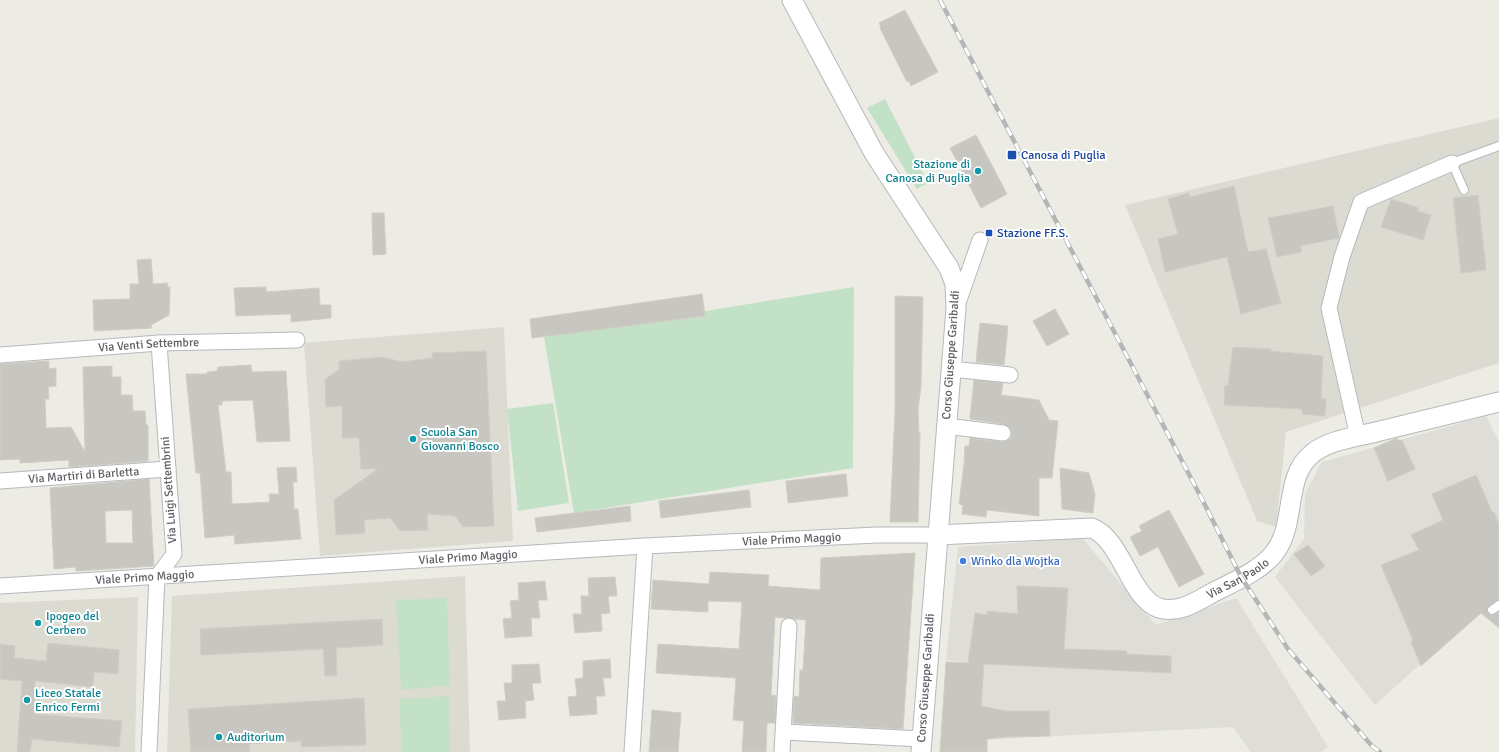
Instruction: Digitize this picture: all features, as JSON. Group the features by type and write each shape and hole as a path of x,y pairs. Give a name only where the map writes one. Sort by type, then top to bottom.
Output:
{"street":[{"name":"Corso Giuseppe Garibaldi","path":"792,0 874,153 949,268 955,284 956,308 921,746"},
{"path":"1358,437 1329,308 1342,257 1361,202 1452,163"},
{"path":"956,308 980,240"},
{"name":"Via Venti Settembre","path":"0,355 159,343 297,340"},
{"name":"Via Luigi Settembrini","path":"157,577 174,554 159,343"},
{"path":"951,369 1010,375"},
{"name":"Via San Paolo","path":"937,536 1092,528 1102,534 1109,542 1149,602 1163,609 1181,608 1258,568 1268,560 1278,548 1284,536 1294,485 1300,468 1306,460 1320,448 1499,402"},
{"path":"946,426 1003,433"},
{"name":"Via Martiri di Barletta","path":"0,481 168,469"},
{"name":"Viale Primo Maggio","path":"0,586 645,546 878,536 937,536"},
{"path":"632,752 645,546"},
{"path":"149,752 157,577"},
{"path":"782,752 789,626"},
{"path":"784,732 921,746"}],"lane":[{"path":"1464,190 1452,163 1499,146"},
{"path":"1492,610 1499,604"}],"shaded area":[{"path":"1499,118 1499,363 1286,432 1276,527 1257,521 1125,205"},
{"name":"Scuola San Giovanni Bosco","path":"504,327 513,541 320,556 304,343"},
{"path":"1486,416 1499,443 1499,593 1375,705 1275,577 1304,539 1305,494 1322,462"},
{"path":"1082,538 1156,625 1236,598 1328,747 1321,752 1251,752 1233,727 977,740 984,664 946,660 958,547"},
{"path":"465,576 470,752 167,752 172,596"},
{"path":"138,597 135,752 0,752 0,603"}],"green space":[{"path":"885,99 928,183 917,189 867,108"},
{"path":"854,287 853,468 574,513 544,337"},
{"path":"553,403 569,503 518,511 507,409"},
{"path":"447,598 450,685 401,690 396,600"},
{"path":"449,696 450,752 402,752 399,699"}],"building":[{"path":"905,10 938,72 911,86 909,81 907,82 880,28 879,23"},
{"name":"Stazione di Canosa di Puglia","path":"976,135 1007,194 981,208 950,148"},
{"path":"1234,186 1248,252 1266,249 1281,303 1241,314 1227,257 1165,272 1158,239 1178,234 1168,199 1189,193 1190,197"},
{"path":"1478,195 1486,270 1461,273 1453,198"},
{"path":"1391,199 1419,208 1417,211 1431,215 1423,240 1381,227"},
{"path":"1333,206 1339,238 1300,246 1302,252 1277,257 1268,218"},
{"path":"372,213 384,213 386,254 373,255"},
{"path":"151,259 153,284 168,283 167,287 170,287 169,315 151,325 152,328 94,331 93,300 130,299 130,284 139,284 137,260"},
{"path":"266,287 266,292 319,288 320,305 331,305 331,318 291,322 291,314 236,316 234,288"},
{"path":"702,294 705,316 532,338 530,319"},
{"path":"895,296 923,297 921,386 918,410 920,433 918,522 890,522 895,410"},
{"path":"1055,309 1069,334 1047,346 1033,321"},
{"path":"980,323 1008,326 1004,365 976,362"},
{"path":"1233,347 1271,349 1271,351 1323,356 1321,399 1326,398 1325,416 1302,414 1302,409 1224,405 1225,385 1228,386"},
{"name":"Scuola San Giovanni Bosco","path":"486,351 494,526 463,527 455,516 427,514 428,530 400,531 390,518 364,520 365,533 336,535 334,500 378,469 361,469 359,438 342,438 342,406 326,407 325,379 339,370 339,361 382,357 402,362 433,358 432,353"},
{"path":"49,361 49,369 56,368 56,386 48,387 49,399 45,399 46,428 71,427 85,452 83,367 112,366 112,377 121,377 121,395 132,395 133,411 145,411 146,425 148,425 148,461 69,467 69,460 20,463 20,459 0,460 0,364"},
{"path":"251,365 252,372 286,371 290,441 257,442 253,400 222,401 222,405 218,405 226,472 231,472 232,504 270,502 269,494 279,494 277,468 296,467 297,482 293,482 294,509 298,509 301,539 235,544 234,535 205,538 200,473 196,473 186,374 207,374 207,372 217,371 218,367"},
{"path":"974,380 1003,383 1001,395 1039,400 1049,420 1058,421 1052,478 1039,478 1039,516 987,510 986,517 962,514 963,505 959,504 965,446 969,446 970,438 1002,442 1010,439 1012,434 1011,429 1004,424 970,419"},
{"path":"1397,438 1399,441 1402,440 1415,469 1388,481 1374,448"},
{"path":"1060,468 1089,473 1095,494 1093,513 1062,509"},
{"path":"846,474 848,496 788,503 786,481"},
{"path":"1476,475 1492,512 1494,512 1499,524 1499,600 1489,606 1487,610 1488,613 1492,615 1499,612 1499,628 1481,613 1421,666 1411,642 1413,640 1381,565 1419,550 1411,535 1443,520 1432,494"},
{"path":"149,479 154,566 76,571 76,567 54,569 50,488","holes":["132,510 133,543 106,543 105,511"]},
{"path":"749,490 751,507 661,518 659,501"},
{"path":"630,506 631,521 537,532 535,518"},
{"path":"1169,510 1204,574 1179,587 1158,547 1140,556 1130,537 1142,531 1139,526"},
{"path":"1308,545 1325,566 1311,576 1294,554"},
{"path":"915,553 903,729 793,723 794,696 799,697 800,670 803,670 806,620 775,617 771,695 776,696 775,723 767,723 766,752 742,752 744,721 733,720 736,678 656,673 658,644 739,649 742,602 708,601 708,612 651,609 653,580 709,584 710,572 769,575 768,586 820,590 821,558"},
{"path":"615,577 617,596 608,596 610,613 601,614 602,631 575,633 573,614 582,614 581,596 589,596 588,578"},
{"path":"545,581 547,600 538,600 540,618 531,618 532,636 505,638 503,619 512,618 510,601 519,600 518,583"},
{"path":"1017,586 1068,588 1064,649 1127,651 1126,654 1171,656 1171,673 984,664 981,706 1005,711 1049,711 1050,736 987,739 987,752 940,752 946,662 968,663 975,613 987,615 987,611 1018,614"},
{"path":"382,619 383,645 336,648 337,676 325,676 323,649 201,655 200,629"},
{"name":"Liceo Statale Enrico Fermi","path":"48,643 119,650 118,674 94,672 93,687 35,681 34,714 122,721 119,747 32,739 30,752 17,752 22,681 0,679 0,644 15,646 14,658 46,661"},
{"path":"610,659 611,678 603,678 605,696 596,696 597,714 570,716 568,697 577,696 575,679 583,678 583,661"},
{"path":"539,664 541,683 532,683 534,700 525,701 526,718 499,720 497,701 506,701 504,683 512,683 512,665"},
{"path":"364,698 366,745 301,747 301,741 249,744 250,752 191,752 188,709"},
{"path":"652,710 681,713 678,752 649,752"}],"railway":[{"path":"940,0 1203,501 1241,577 1288,649 1372,746 1380,752"}],"place":[{"name":"Canosa di Puglia","path":"1012,155"},
{"name":"Stazione di Canosa di Puglia","path":"978,171"},
{"name":"Stazione FF.S.","path":"989,233"},
{"name":"Scuola San Giovanni Bosco","path":"413,439"},
{"name":"Winko dla Wojtka","path":"963,561"},
{"name":"Ipogeo del Cerbero","path":"38,623"},
{"name":"Liceo Statale Enrico Fermi","path":"27,700"},
{"name":"Auditorium","path":"219,737"}]}
